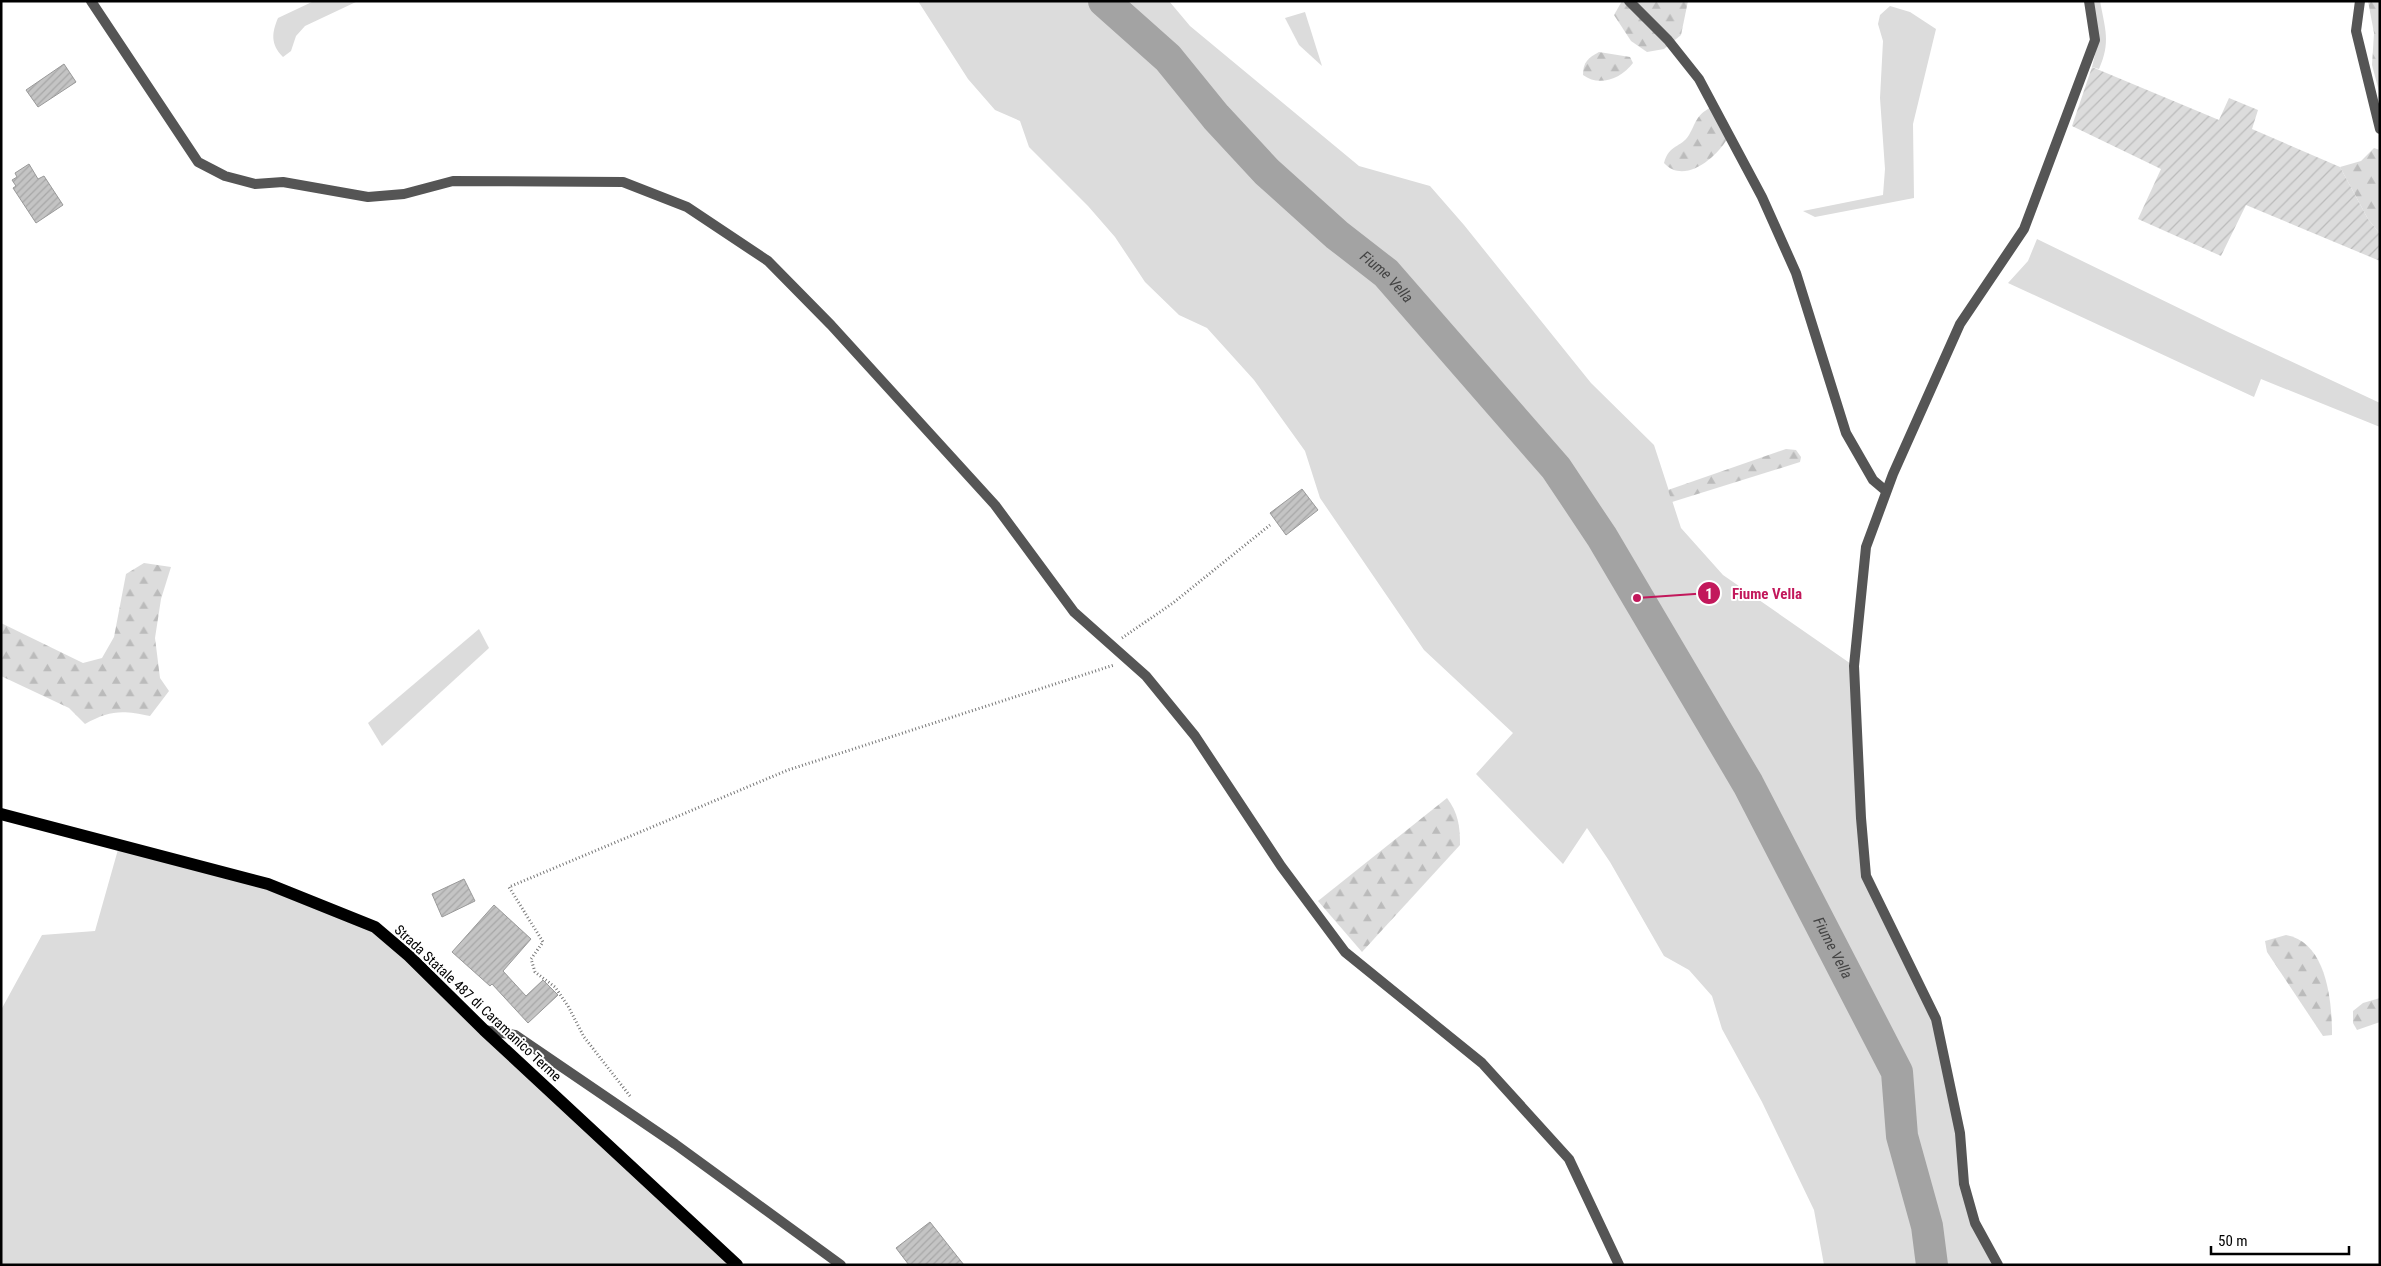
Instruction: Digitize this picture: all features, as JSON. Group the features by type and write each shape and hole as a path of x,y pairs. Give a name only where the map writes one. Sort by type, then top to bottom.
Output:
{"main road":[{"name":"Strada Statale 487 di Caramanico Terme","path":"1,814 268,884 375,927 410,956 484,1030 737,1265"}],"street":[{"path":"91,1 198,162 225,176 255,184 283,182 368,197 404,194 453,181 622,182 687,207 768,261 831,325 994,505 1074,612 1146,676 1195,736 1281,866 1345,952 1482,1063 1569,1159 1619,1265"},
{"path":"1629,1 1668,40 1698,79 1762,196 1796,273 1846,433 1873,480 1886,491"},
{"path":"1998,1265 1975,1223 1964,1184 1960,1133 1936,1019 1866,876 1860,818 1854,666 1866,547 1886,491 1960,324 2024,229 2095,40 2088,1"},
{"path":"2360,1 2356,31 2380,129"},
{"path":"484,1030 514,1035 675,1144 841,1265"}],"path":[{"path":"1111,645 1174,603 1270,525"},
{"path":"631,1098 584,1037 568,1006 555,987 535,972 531,959 543,942 509,887 788,770 1128,660"}],"green space":[{"path":"314,1 358,1 305,26 296,36 291,51 283,57 276,47 273,38 278,18"},
{"path":"918,1 1169,1 1190,26 1359,166 1430,186 1464,225 1591,383 1654,445 1681,528 1723,575 1854,666 1866,876 1936,1019 1975,1223 1998,1265 1824,1265 1814,1210 1762,1102 1722,1029 1712,996 1689,970 1664,956 1610,862 1587,828 1563,864 1476,774 1513,733 1424,650 1320,498 1305,451 1254,380 1207,328 1179,315 1145,282 1115,237 1088,206 1029,147 1020,121 995,110 968,79"},
{"path":"1622,1 1688,1 1681,35 1664,49 1647,52 1631,41 1614,15"},
{"path":"2093,1 2100,1 2106,35 2105,51 2099,69 2092,67 2099,38"},
{"path":"2368,1 2380,1 2380,95 2372,65 2374,33"},
{"path":"1890,6 1910,12 1936,29 1913,124 1914,198 1815,217 1803,211 1883,195 1885,169 1880,98 1883,41 1878,24 1880,15"},
{"path":"1305,12 1322,66 1299,45 1285,18"},
{"path":"1599,52 1630,57 1633,63 1628,69 1610,80 1589,79 1583,75 1585,64 1589,58"},
{"path":"2092,67 2219,120 2229,98 2258,110 2252,129 2340,167 2368,219 2380,234 2380,261 2246,205 2221,256 2138,219 2161,169 2072,126"},
{"path":"1710,108 1727,139 1708,161 1699,166 1681,171 1672,169 1664,163 1669,152 1686,139 1699,116"},
{"path":"2374,148 2380,150 2380,234 2368,219 2340,167 2361,161"},
{"path":"2037,239 2228,332 2380,403 2380,427 2261,379 2254,397 2008,283 2028,261"},
{"path":"1786,449 1796,450 1801,457 1800,462 1672,502 1668,490"},
{"path":"144,563 171,567 161,599 155,638 160,678 169,691 150,716 116,712 85,724 69,708 1,676 1,623 83,663 102,658 114,637 126,574"},
{"path":"479,629 489,648 382,746 368,723"},
{"path":"1447,798 1458,820 1460,845 1362,952 1318,901"},
{"path":"119,846 268,885 375,927 737,1265 1,1265 1,1010 42,935 95,931"},
{"path":"2286,935 2300,940 2319,961 2331,1006 2332,1035 2323,1036 2267,952 2265,941"},
{"path":"2380,998 2380,1022 2357,1030 2353,1023 2353,1011 2363,1003"}],"building":[{"path":"64,64 76,82 38,107 26,90"},
{"path":"29,164 38,179 44,176 63,205 36,223 13,188 16,186 12,180 17,177 15,173"},
{"path":"1302,489 1318,510 1286,535 1270,513"},
{"path":"464,879 475,901 442,917 432,894"},
{"path":"494,905 531,939 503,971 526,996 543,980 558,995 528,1023 492,984 490,986 452,952"},
{"path":"930,1222 964,1265 909,1265 896,1248"}],"waterway":[{"name":"Fiume Vella","path":"1104,1 1168,58 1216,117 1267,172 1337,235 1386,273 1556,468 1602,537 1748,784 1897,1072 1902,1136 1927,1226 1932,1265"}],"place":[{"name":"Fiume Vella","path":"1637,598"}]}
